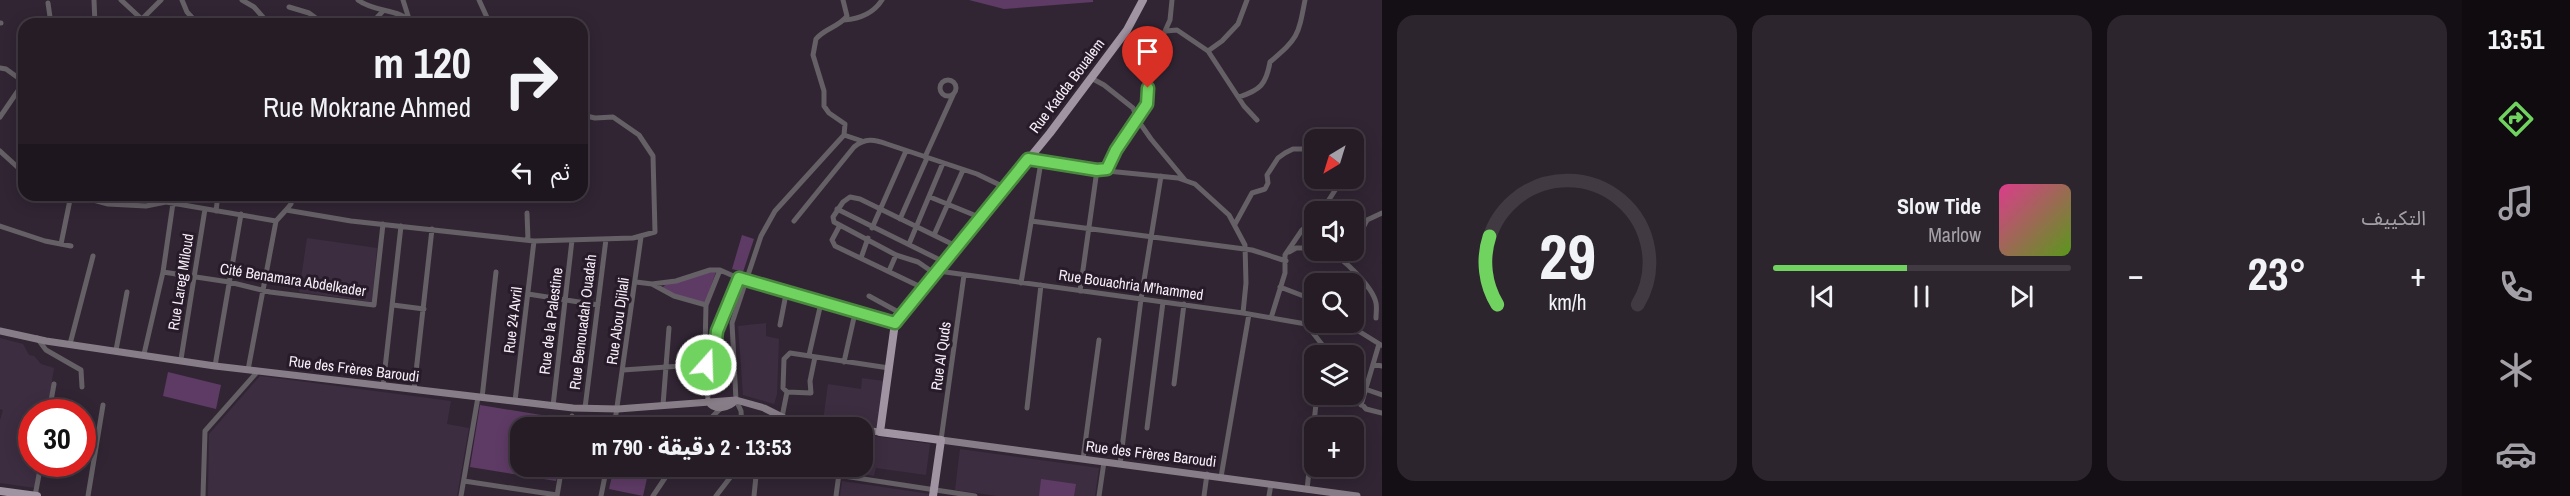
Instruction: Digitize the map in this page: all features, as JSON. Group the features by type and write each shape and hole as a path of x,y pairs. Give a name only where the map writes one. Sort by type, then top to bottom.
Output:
{"main road":[{"name":"Rue Kadda Boualem","path":"895,323 1091,78 1127,30 1143,0"},
{"path":"895,323 880,432 941,440 934,493"},
{"path":"0,491 36,496"}],"street":[{"path":"94,0 95,18"},
{"path":"121,0 141,18"},
{"path":"143,18 161,0"},
{"path":"182,0 192,18"},
{"path":"242,0 254,7 263,18"},
{"path":"358,0 404,18"},
{"path":"403,0 410,18"},
{"path":"479,0 487,18"},
{"path":"843,0 847,16 844,20"},
{"path":"741,417 736,400 732,323 761,236 775,211 844,135 845,124 829,113 824,106 824,91 813,55 813,45 821,33 844,20 858,19 877,7 882,0"},
{"path":"1107,169 1116,150 1147,104 1151,70 1156,51 1170,20 1172,0"},
{"path":"1208,51 1222,41 1238,24 1247,0"},
{"path":"1239,97 1258,91 1268,76 1270,62 1293,42 1299,30 1305,0"},
{"path":"48,3 50,18"},
{"path":"289,7 309,13 316,18"},
{"path":"377,18 383,11"},
{"path":"1166,31 1177,30 1208,51 1257,120"},
{"path":"0,68 6,69 18,78"},
{"path":"1091,78 1104,85 1133,108 1137,119 1185,180 1212,198 1235,224 1246,251 1246,313 1221,477"},
{"path":"0,117 18,91"},
{"path":"900,219 954,93"},
{"path":"286,210 383,224 531,240 641,237 655,232 653,156 639,135 613,117 595,118 588,116"},
{"path":"844,135 862,141 876,140 963,170 1004,187"},
{"path":"794,221 854,147 862,141"},
{"path":"1235,224 1252,193 1265,189 1268,183 1266,175 1278,158 1293,149 1304,148"},
{"path":"0,151 18,168"},
{"path":"873,228 906,151"},
{"path":"1028,159 1185,180"},
{"path":"1021,282 1041,162"},
{"path":"909,244 943,163"},
{"path":"934,235 963,170"},
{"path":"1080,291 1097,170"},
{"path":"1120,464 1141,299 1161,176"},
{"path":"935,272 918,262 896,255 840,225 832,219 837,209 850,197 860,199 956,246"},
{"path":"930,197 947,206 979,217"},
{"path":"61,244 72,201"},
{"path":"96,201 108,204 146,206 160,201 276,221"},
{"path":"216,211 217,201"},
{"path":"248,370 276,221 291,201"},
{"path":"144,354 163,272 173,203"},
{"name":"Rue Lareg Miloud","path":"181,359 205,209"},
{"path":"837,209 944,262"},
{"name":"Rue 24 Avril","path":"515,402 528,294 531,240 527,213"},
{"path":"1364,227 1368,220 1382,213"},
{"path":"215,366 241,214"},
{"path":"1031,221 1152,236 1261,252 1286,258"},
{"name":"Cité Benamara Abdelkader","path":"163,272 262,288 270,292 374,305 383,224"},
{"path":"840,225 832,240 833,244 923,288"},
{"path":"0,226 45,241 71,246"},
{"path":"383,386 402,226"},
{"path":"1271,318 1286,258 1304,228"},
{"path":"414,390 432,229"},
{"name":"Rue Abou Djilali","path":"616,417 641,237"},
{"path":"861,258 868,238"},
{"name":"Rue Benouadah Ouadah","path":"585,408 606,239"},
{"name":"Rue de la Palestine","path":"553,406 572,240"},
{"path":"1286,258 1296,248 1304,248"},
{"path":"889,271 896,255"},
{"path":"70,344 93,256"},
{"path":"1344,261 1372,294 1376,302 1376,318"},
{"path":"636,282 652,284 676,281 710,270 720,270 747,282 786,294 895,323"},
{"path":"720,270 706,305 708,401 714,407 721,408 731,405 736,400"},
{"path":"461,496 480,398 496,272"},
{"name":"Rue Bouachria M'hammed","path":"935,272 1184,304 1306,324 1323,345"},
{"name":"Rue Al Quds","path":"941,440 964,275"},
{"path":"623,370 706,365 714,358 717,331 739,278"},
{"path":"652,284 674,296 706,305"},
{"path":"1027,408 1041,285"},
{"path":"1280,287 1304,296"},
{"path":"116,350 128,292"},
{"path":"528,294 598,305"},
{"path":"780,325 786,294"},
{"path":"869,296 902,314"},
{"path":"1147,428 1163,302"},
{"path":"821,303 812,356 810,394 787,392 783,388 784,356 790,352 812,356 844,362 889,368"},
{"path":"1174,384 1184,304"},
{"path":"393,305 424,309"},
{"path":"844,362 855,313"},
{"path":"722,320 732,323"},
{"path":"705,327 717,331"},
{"path":"663,405 669,328"},
{"name":"Rue des Frères Baroudi","path":"0,331 215,366 573,408 618,409 736,400"},
{"path":"1362,333 1380,344 1364,394"},
{"path":"37,338 46,350 81,370 82,387"},
{"path":"1083,459 1099,340"},
{"path":"1372,364 1382,366"},
{"path":"203,496 205,430 258,371"},
{"path":"51,399 54,384"},
{"path":"1365,389 1382,395"},
{"path":"736,400 764,408 782,417 787,392"},
{"path":"88,496 103,405"},
{"path":"1307,490 1316,405"},
{"path":"1362,405 1366,409 1382,413"},
{"path":"572,417 573,408"},
{"path":"712,417 721,408"},
{"path":"873,431 880,432"},
{"name":"Rue des Frères Baroudi","path":"941,440 1357,496"},
{"path":"1099,496 1104,462"},
{"path":"1204,496 1207,474"},
{"path":"36,496 39,477"},
{"path":"464,481 557,495 560,477"},
{"path":"601,496 605,477"},
{"path":"653,496 665,477"},
{"path":"716,496 731,477"},
{"path":"753,496 756,477"},
{"path":"836,496 839,477"},
{"path":"850,477 934,493 975,496"},
{"path":"1269,496 1270,484"}],"shaded area":[{"path":"969,0 1093,0 1093,2 1004,9"},
{"path":"742,235 754,239 743,272 732,269"},
{"path":"307,238 377,248 372,302 299,292"},
{"path":"716,272 705,303 674,295 662,288 666,284"},
{"path":"766,323 766,336 779,339 777,394 774,404 743,395 738,326"},
{"path":"0,338 23,344 29,355 34,356 41,364 54,368 49,399 18,399 18,477 37,477 35,488 0,483 0,420 3,410 0,409"},
{"path":"168,372 221,385 216,409 163,396"},
{"path":"260,376 451,401 447,424 469,428 457,496 208,496 209,434"},
{"path":"862,378 884,381 877,428 873,427 873,417 824,417 828,384 861,389"},
{"path":"480,405 554,417 510,417 510,474 470,467"},
{"path":"873,436 930,444 926,475 876,468 874,476"},
{"path":"960,449 1099,468 1095,496 997,496 955,490"},
{"path":"531,477 557,477 556,481"},
{"path":"612,477 647,477 643,496 609,489"},
{"path":"1041,479 1076,484 1074,496 1039,496"},
{"path":"842,481 930,494 930,496 840,496"}],"route":[{"path":"706,365 713,362 717,331 739,278 786,294 895,323 1028,159 1097,170 1107,169 1116,150 1147,104 1148,88"}]}
